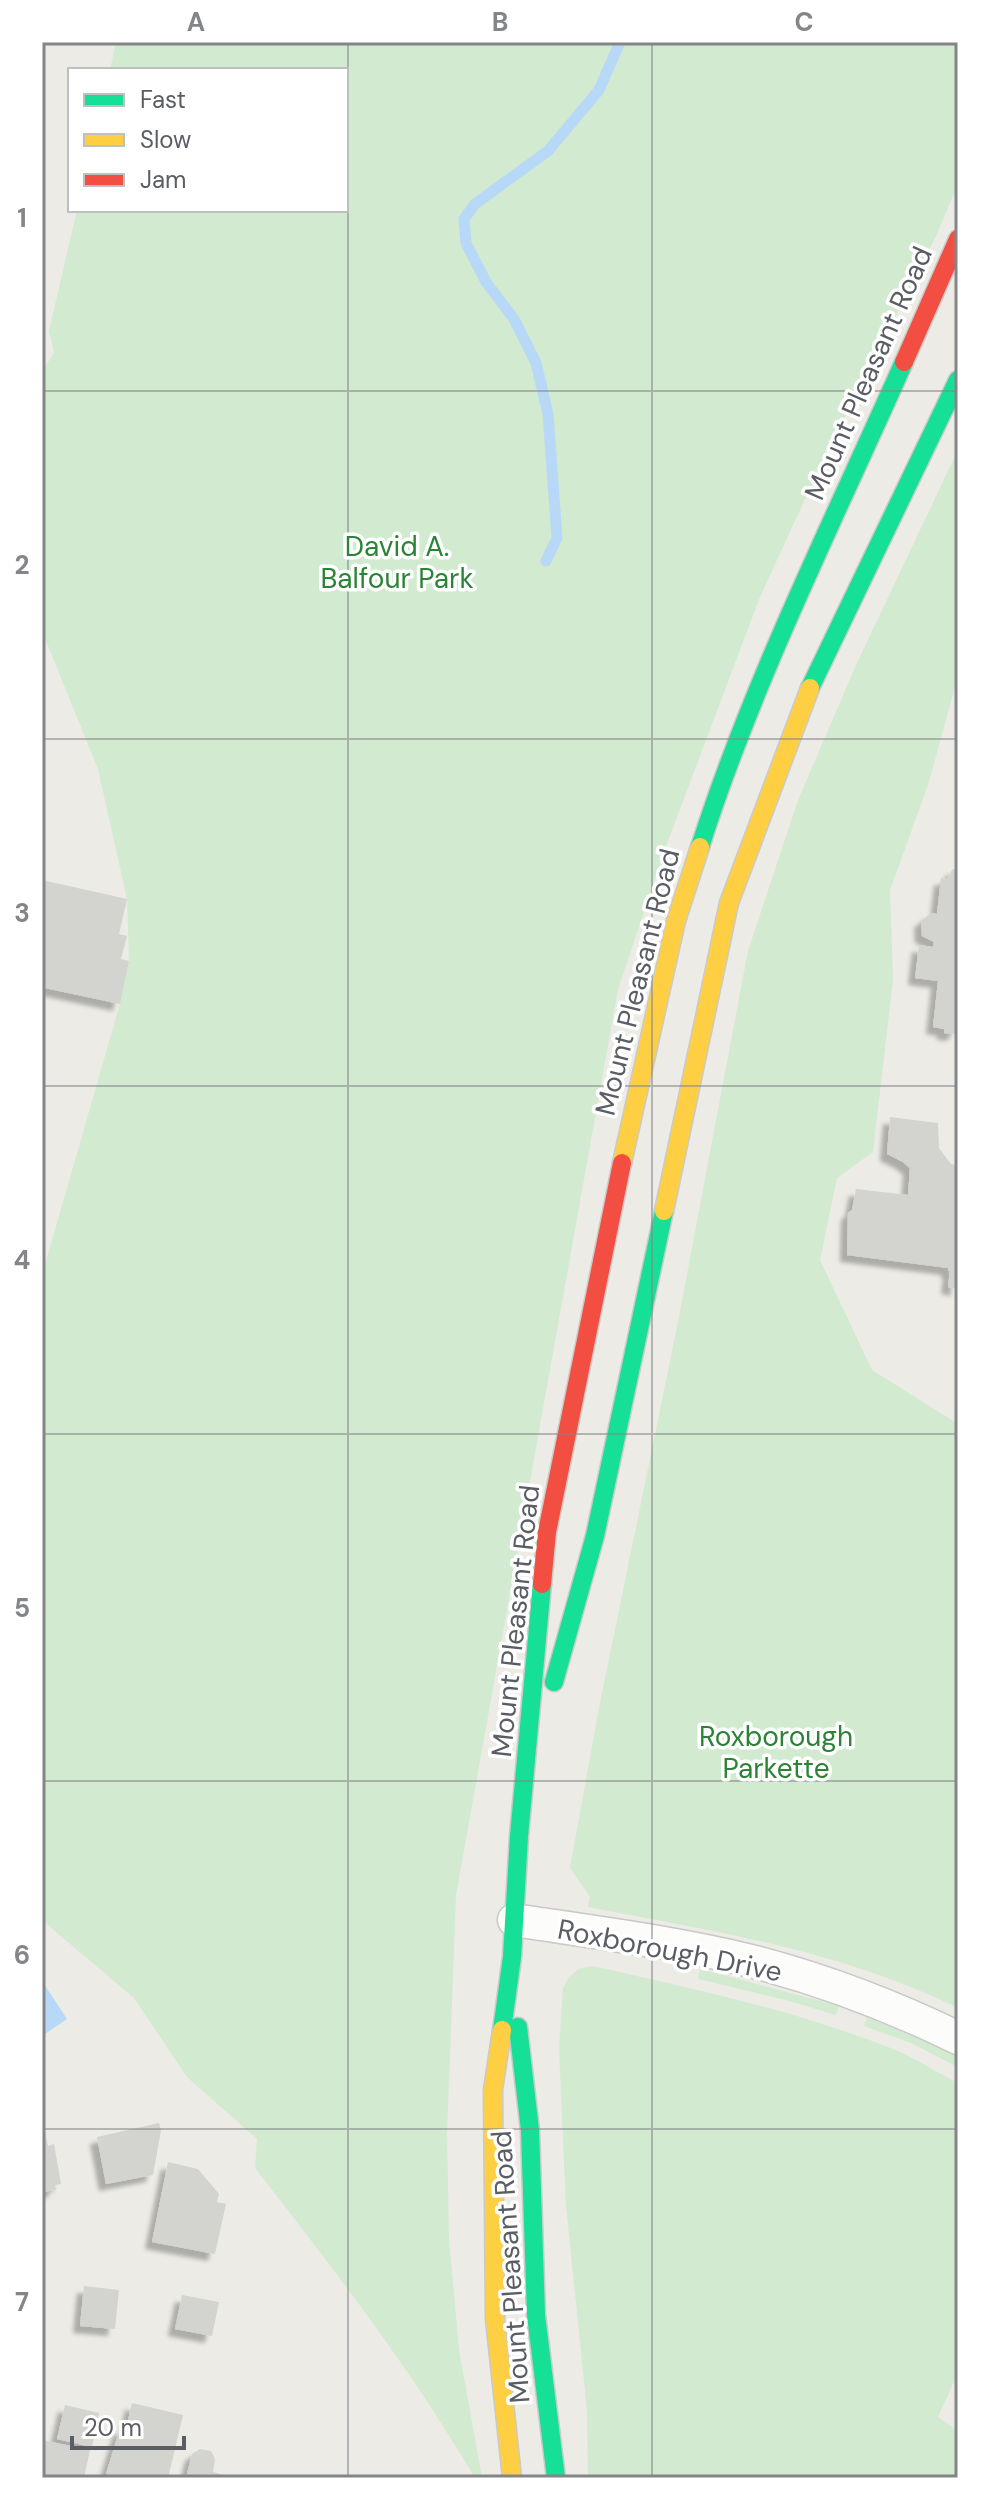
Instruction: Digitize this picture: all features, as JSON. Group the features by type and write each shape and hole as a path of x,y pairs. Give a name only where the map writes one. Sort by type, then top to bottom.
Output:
{"main road":[{"name":"Mount Pleasant Road","path":"512,2478 495,2319 493,2090 512,1957 519,1836 547,1532 608,1228 676,921 716,796 764,676 958,239"},
{"name":"Mount Pleasant Road","path":"526,1782 595,1536 729,903 803,704 958,380"},
{"name":"Mount Pleasant Road","path":"512,1957 530,2130 536,2315 556,2478"}],"street":[{"name":"Roxborough Drive","path":"514,1920 751,1961 870,2000 958,2038"}],"green space":[{"name":"David A. Balfour Park","path":"116,42 958,42 958,184 936,236 817,473 760,597 669,838 618,989 456,1895 447,2135 449,2239 459,2350 482,2478 475,2478 398,2358 255,2168 257,2139 187,2077 134,1998 42,1920 42,1275 120,1004 129,961 127,899 98,769 42,631 42,371 54,353 49,331 77,212 348,212 348,68 110,68"},
{"name":"Roxborough Parkette","path":"958,450 958,676 928,785 890,890 893,979 873,1152 837,1178 820,1260 872,1370 958,1424 958,2008 914,1988 823,1957 730,1934 588,1907 590,1897 570,1868 748,951 798,800 857,663"},
{"path":"592,1966 819,2023 893,2049 958,2083 958,2373 938,2417 958,2431 958,2478 588,2478 587,2410 566,2206 559,2048 563,1988 569,1977 579,1969"},
{"path":"700,1969 839,2006 836,2015 698,1979"},
{"path":"867,2017 958,2056 958,2067 911,2043 864,2026"}],"water":[{"path":"42,1981 67,2019 42,2036"}],"building":[{"path":"958,867 958,1030 955,1034 933,1027 938,981 915,978 919,945 933,947 934,942 922,936 921,921 931,913 937,914 941,878 947,879"},
{"path":"42,880 127,899 119,934 127,936 121,959 129,961 120,1004 45,988 42,996"},
{"path":"890,1117 938,1123 939,1148 951,1164 958,1165 958,1289 948,1287 948,1268 847,1255 848,1213 852,1210 856,1189 908,1195 910,1168 887,1154"},
{"path":"42,2119 48,2146 54,2144 61,2184 55,2185 56,2190 42,2192"},
{"path":"159,2123 161,2130 153,2175 106,2184 97,2137"},
{"path":"168,2162 198,2169 219,2194 217,2202 226,2204 215,2254 152,2242"},
{"path":"84,2286 119,2290 115,2329 80,2326"},
{"path":"182,2295 219,2302 212,2336 175,2329"},
{"path":"132,2403 183,2415 168,2478 111,2478 106,2474 120,2428 126,2429"},
{"path":"65,2405 99,2413 92,2447 57,2439"},
{"path":"42,2440 90,2450 84,2478 42,2478"},
{"path":"200,2449 211,2451 215,2459 213,2472 234,2478 186,2478 192,2454"}],"waterway":[{"path":"546,561 557,538 548,414 536,363 514,319 486,282 466,243 464,219 475,204 548,151 599,90 620,42"}],"traffic: fast":[{"path":"700,847 769,663 904,362"},
{"path":"810,688 958,380"},
{"path":"554,1682 595,1536 664,1211"},
{"path":"502,2030 512,1957 519,1836 542,1584"},
{"path":"518,2027 530,2130 536,2315 556,2478"}],"traffic: slow":[{"path":"664,1211 729,903 810,688"},
{"path":"622,1163 676,921 700,847"},
{"path":"502,2030 493,2090 495,2319 512,2478"}],"traffic: jam":[{"path":"904,362 958,239"},
{"path":"542,1584 547,1532 622,1163"}]}
